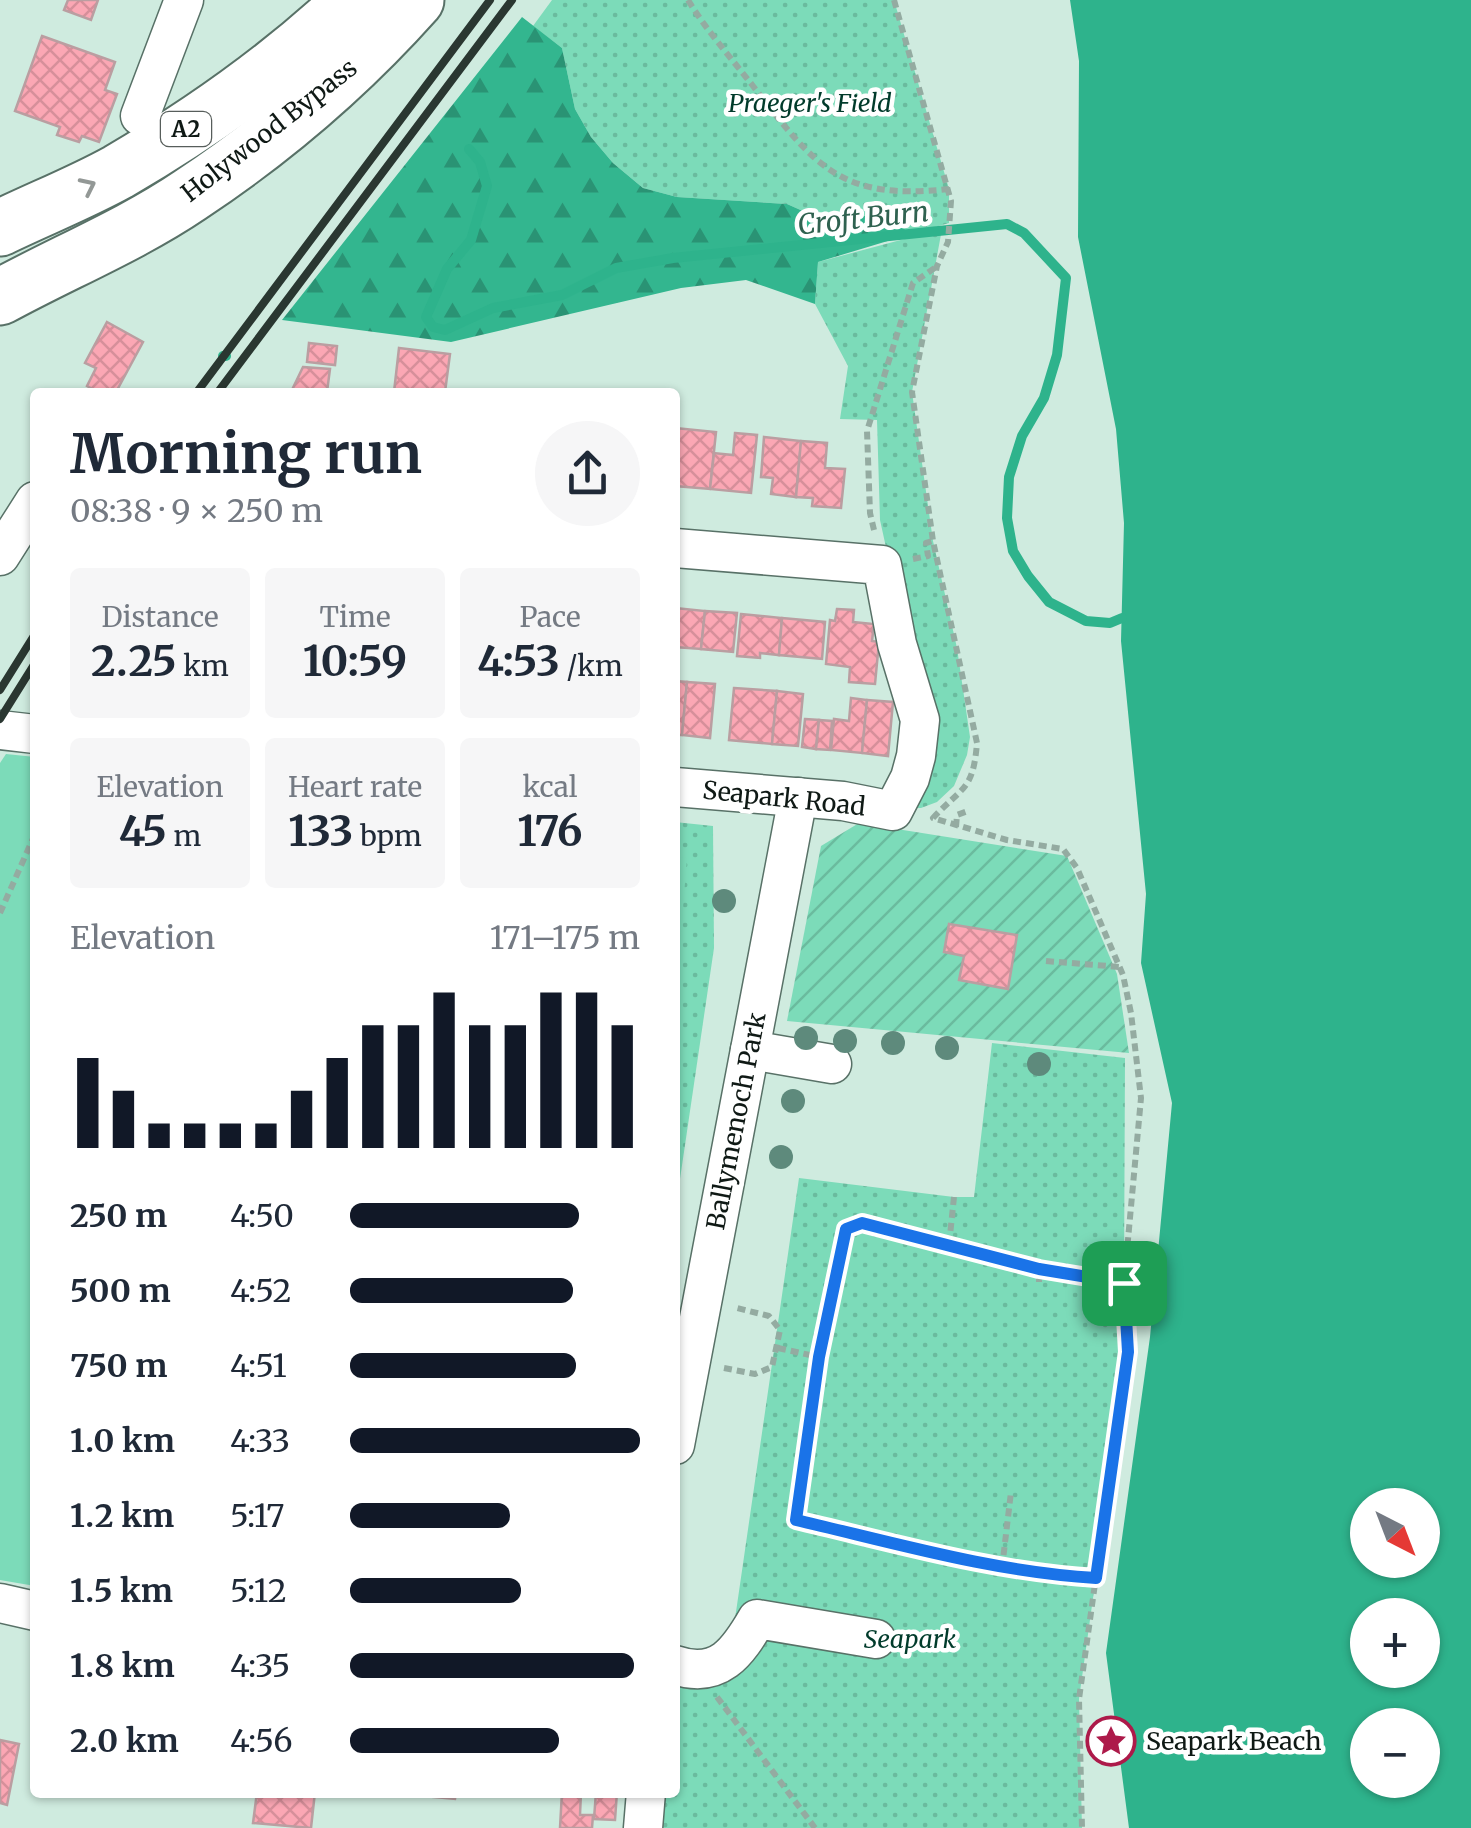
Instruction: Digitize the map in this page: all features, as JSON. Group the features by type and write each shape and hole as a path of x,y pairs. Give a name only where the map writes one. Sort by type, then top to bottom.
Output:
{"highway":[{"name":"Holywood Bypass","path":"0,228 116,173 236,98 312,38 352,0"},
{"name":"Holywood Bypass","path":"0,297 187,197 283,126 375,46 416,0"}],"street":[{"path":"140,116 163,60 193,6"},
{"path":"0,556 30,508"},
{"path":"680,548 882,565"},
{"name":"Seapark Road","path":"680,787 798,797 893,811 910,778 920,720 897,644 882,565"},
{"path":"0,730 30,733"},
{"name":"Ballymenoch Park","path":"680,1419 798,797"},
{"path":"750,1050 832,1064"},
{"path":"0,1603 30,1610"},
{"path":"692,1667 737,1653 757,1618 876,1639"},
{"path":"643,1828 646,1798"}],"path":[{"path":"688,0 812,158 848,181 877,190 905,194 949,189"},
{"path":"894,0 951,200 948,242 937,266 912,392 933,541 977,743 975,770 963,792 932,818 956,827 1063,849 1076,868 1120,967 1132,1013 1141,1098 1124,1283 1128,1352 1079,1699 1082,1828"},
{"path":"882,565 870,512 867,431 913,283 937,266"},
{"path":"956,827 957,815 968,811"},
{"path":"0,913 30,845"},
{"path":"1046,961 1120,967"},
{"path":"949,1245 954,1197"},
{"path":"1096,1578 1002,1568 796,1520 819,1357 846,1229 862,1223 1039,1269 1124,1283"},
{"path":"1039,1269 1039,1282"},
{"path":"691,1362 755,1374 772,1367 778,1348 780,1330 769,1316 703,1299"},
{"path":"778,1348 819,1357"},
{"path":"1002,1568 1011,1492"},
{"path":"692,1667 816,1828"}],"green space":[{"name":"Praeger's Field","path":"552,0 894,0 949,189 949,223 911,234 883,214 823,220 787,204 677,197 643,188 613,163 591,137 575,109 562,48 533,26"},
{"path":"522,17 562,48 575,109 591,137 613,163 643,188 677,197 787,204 823,220 884,214 911,234 818,262 815,304 746,280 681,288 451,342 282,320"},
{"path":"942,229 912,392 933,541 957,648 970,737 954,786 937,802 921,808 900,808 905,801 896,593 880,520 877,420 840,419 848,366 815,304 818,262"},
{"path":"6,754 30,756 30,1585 0,1580 0,763"},
{"path":"680,823 713,826 714,948 680,1179"},
{"path":"859,823 1067,856 1117,974 1129,1053 787,1021 821,846"},
{"path":"680,857 687,858 680,946"},
{"name":"Seapark","path":"992,1043 1125,1058 1127,1353 1079,1699 1082,1828 646,1828 650,1798 680,1798 680,1687 728,1667 799,1178 974,1197"}],"shaded area":[{"path":"1070,0 1471,0 1471,1828 1129,1828 1106,1653 1150,1337 1172,1103 1141,963 1146,894 1121,641 1124,523 1116,429 1078,237 1079,61"}],"building":[{"path":"68,0 98,0 91,20 64,10"},
{"path":"42,36 115,62 105,90 117,94 99,142 82,136 79,142 57,135 60,127 15,111"},
{"path":"107,322 143,342 118,388 87,386 96,368 85,363"},
{"path":"309,343 337,346 335,365 307,362"},
{"path":"399,348 450,354 446,388 394,388"},
{"path":"303,367 330,369 328,388 293,388"},
{"path":"680,428 716,432 710,489 680,486"},
{"path":"735,433 757,435 751,493 710,489 714,453 733,455"},
{"path":"764,437 801,441 796,497 771,494 773,478 761,477"},
{"path":"801,441 827,443 825,468 845,469 841,508 812,506 813,498 796,497"},
{"path":"680,608 705,611 701,649 680,647"},
{"path":"837,609 854,610 853,622 874,624 872,641 879,642 875,684 849,682 850,667 826,664 830,620 835,621"},
{"path":"705,611 737,613 733,652 701,649"},
{"path":"741,614 782,618 779,655 737,656"},
{"path":"782,618 825,622 822,659 779,655"},
{"path":"680,681 687,682 680,735"},
{"path":"687,682 715,684 710,738 682,735"},
{"path":"734,688 777,691 772,744 729,740"},
{"path":"777,691 803,694 798,746 772,744"},
{"path":"851,698 867,700 862,753 831,750 834,719 849,721"},
{"path":"867,700 893,702 888,756 862,753"},
{"path":"805,719 819,720 816,749 802,747"},
{"path":"819,720 832,721 830,750 816,749"},
{"path":"949,924 1017,935 1008,989 959,980 964,956 944,952"},
{"path":"0,1740 19,1744 7,1805 0,1803"},
{"path":"256,1798 314,1798 311,1828 253,1823"},
{"path":"562,1798 581,1798 580,1815 593,1815 592,1828 560,1828"},
{"path":"596,1798 617,1798 615,1820 594,1819"}],"waterway":[{"name":"Croft Burn","path":"469,149 480,162 487,186 471,240 447,269 426,317 433,327 445,330 493,308 562,295 616,268 673,258 1007,224 1024,233 1066,278 1057,355 1044,398 1022,436 1009,477 1007,518 1013,551 1049,602 1086,621 1110,623 1122,618"}],"railway":[{"path":"200,388 490,0"},
{"path":"221,388 512,0"},
{"path":"0,690 30,642"},
{"path":"0,719 30,671"}],"place":[{"name":"Seapark Beach","path":"1111,1741"}],"route":[{"path":"862,1223 1039,1269 1124,1283 1128,1352 1096,1578 1002,1568 796,1520 819,1357 846,1229 862,1223"}]}
